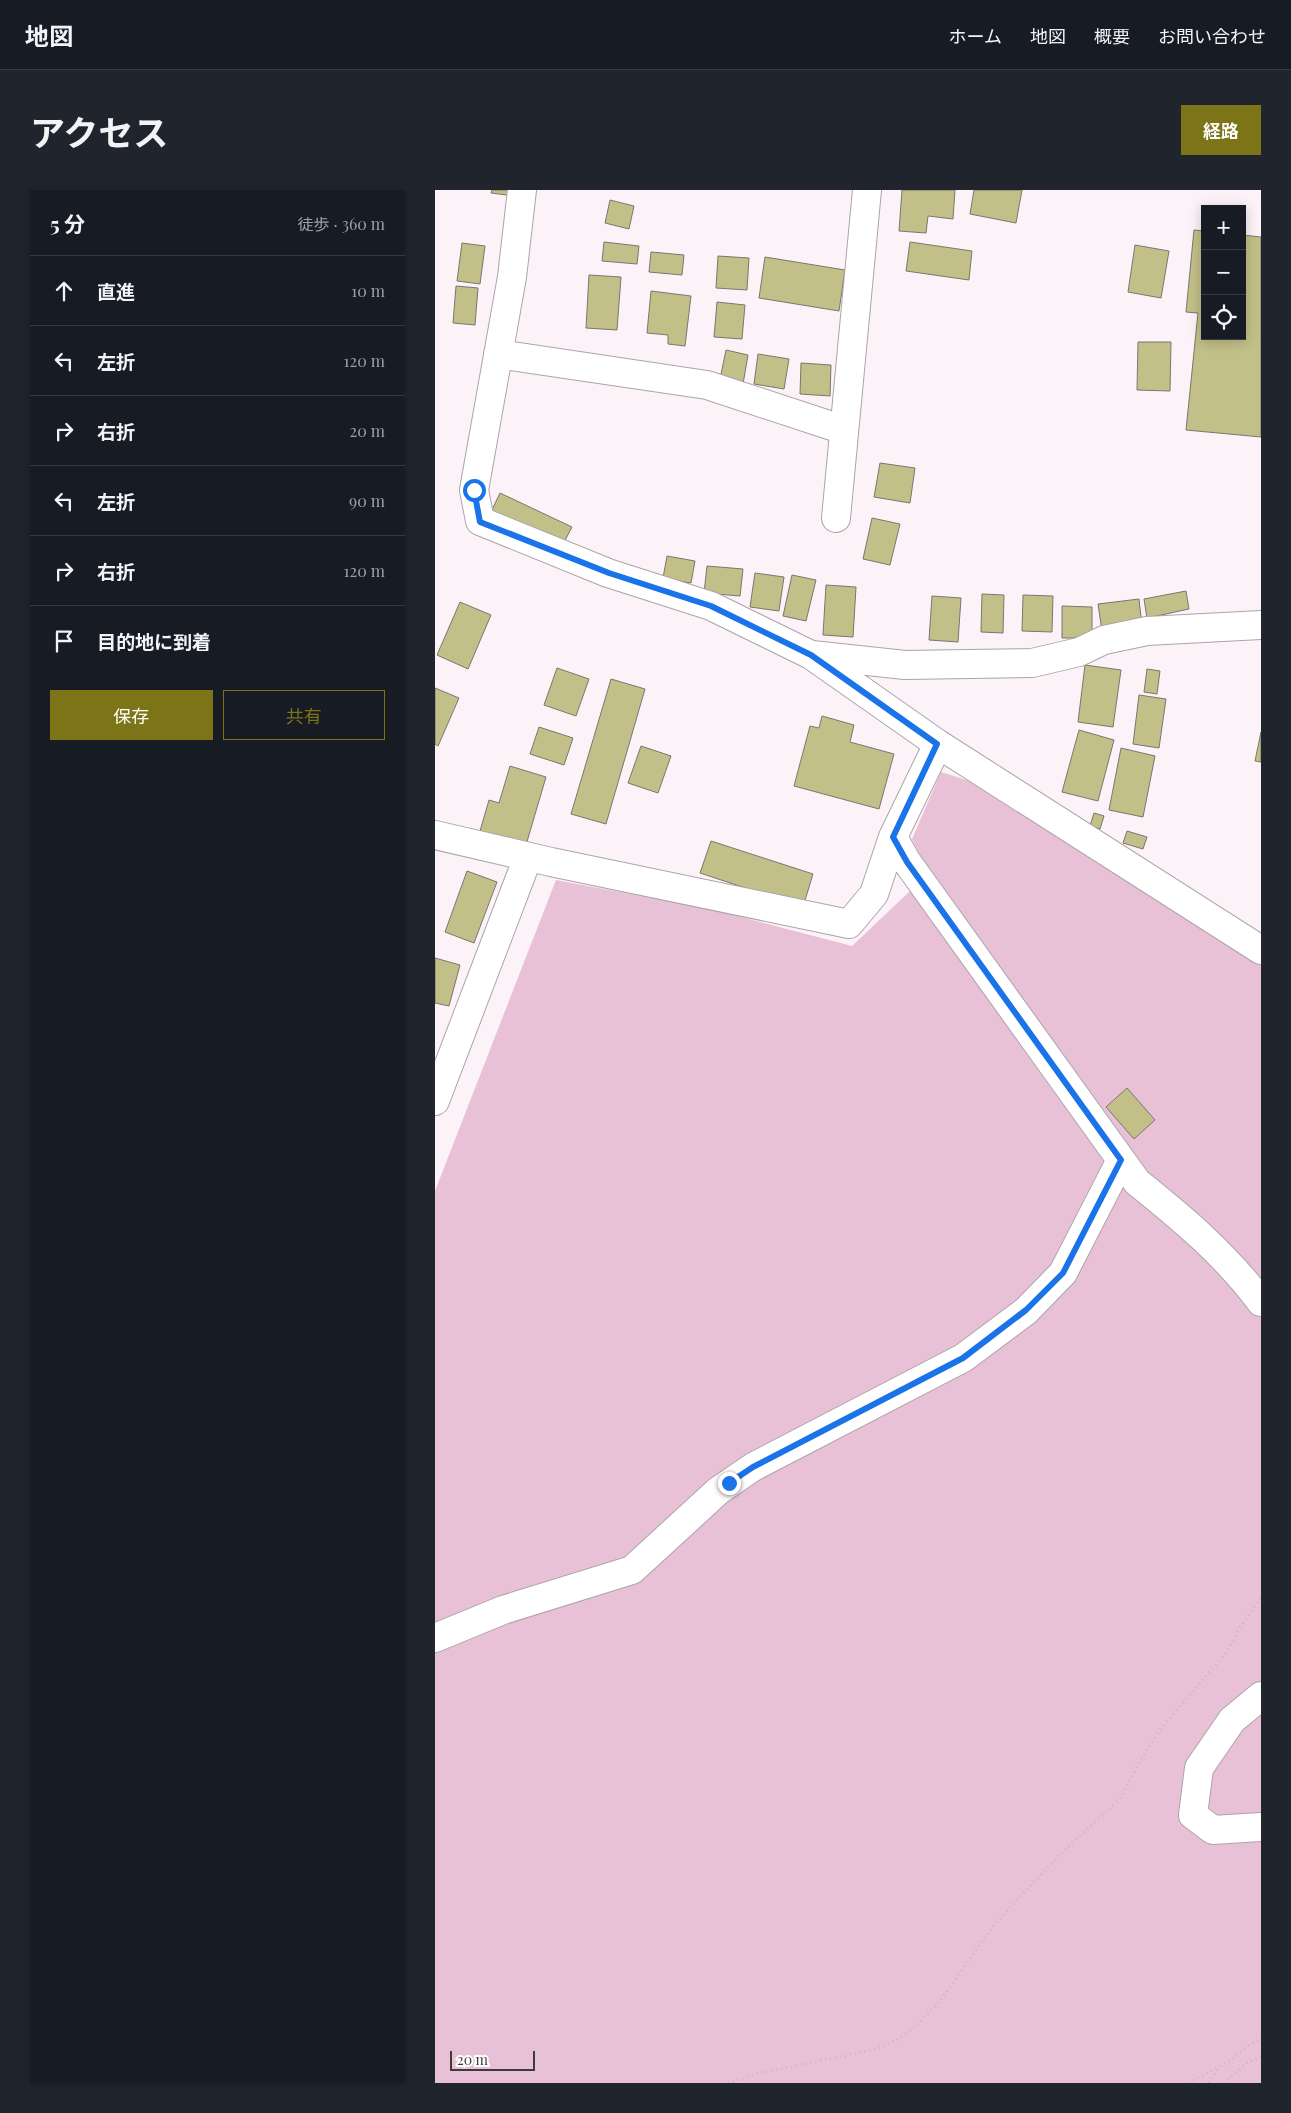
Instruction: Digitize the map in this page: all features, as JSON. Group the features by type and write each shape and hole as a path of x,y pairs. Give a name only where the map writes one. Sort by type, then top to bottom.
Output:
{"street":[{"path":"522,190 512,277 474,490 480,522 609,573 711,606 811,655 937,744 1261,950"},
{"path":"836,518 867,190"},
{"path":"498,354 707,386 844,430"},
{"path":"811,655 905,664 1032,663 1079,652 1104,640 1147,631 1261,625"},
{"path":"435,836 849,924 873,894 893,837 937,744"},
{"path":"893,837 907,862 1137,1182 1186,1221 1239,1272 1261,1302"},
{"path":"435,1101 528,857"},
{"path":"435,1638 503,1610 632,1570 718,1490 753,1467 963,1358 1026,1310 1063,1273 1121,1160"},
{"path":"1261,1696 1232,1720 1199,1768 1193,1815 1213,1830 1261,1826"}],"path":[{"path":"1260,1597 1261,1602"},
{"path":"728,2083 756,2074 873,2050 897,2040 915,2027 944,1996 993,1926 1061,1853 1120,1799 1139,1762 1161,1728 1227,1652 1237,1632 1260,1597"},
{"path":"1189,2083 1220,2066 1261,2038"},
{"path":"1224,2083 1248,2062 1261,2057"},
{"path":"1209,2083 1220,2066"}],"shaded area":[{"path":"941,772 973,782 1261,965 1261,2083 435,2083 435,1191 556,880 711,909 852,946 929,873 912,839"}],"building":[{"path":"492,190 515,190 515,196 491,193"},
{"path":"902,190 955,190 953,219 928,216 926,233 899,231"},
{"path":"974,190 1022,190 1016,223 970,214"},
{"path":"610,200 634,206 629,229 605,223"},
{"path":"1194,230 1201,231 1201,340 1246,340 1246,235 1261,237 1261,437 1186,430 1198,313 1186,312"},
{"path":"604,242 639,246 637,264 602,261"},
{"path":"910,242 972,251 969,280 906,271"},
{"path":"462,243 485,246 480,284 457,281"},
{"path":"1135,245 1169,251 1161,298 1128,292"},
{"path":"651,252 684,255 682,275 649,272"},
{"path":"718,256 749,258 747,290 716,288"},
{"path":"765,257 845,270 839,311 759,298"},
{"path":"589,275 621,277 617,330 586,328"},
{"path":"456,286 478,288 475,325 453,323"},
{"path":"651,291 691,296 685,346 668,344 668,335 647,333"},
{"path":"717,302 745,305 742,339 714,337"},
{"path":"1138,342 1171,342 1170,391 1137,390"},
{"path":"726,350 748,355 743,384 720,379"},
{"path":"758,354 789,359 784,389 754,384"},
{"path":"801,363 831,365 830,396 800,394"},
{"path":"880,463 915,468 910,503 874,497"},
{"path":"500,493 572,527 560,550 489,516"},
{"path":"872,518 900,524 890,565 863,559"},
{"path":"667,556 695,561 691,583 663,578"},
{"path":"707,566 743,569 740,596 704,593"},
{"path":"755,573 784,577 779,611 750,607"},
{"path":"792,575 816,580 806,621 783,616"},
{"path":"826,585 856,587 853,637 823,635"},
{"path":"1186,591 1189,609 1147,618 1144,599"},
{"path":"982,594 1004,595 1003,633 981,632"},
{"path":"1023,595 1053,596 1052,632 1022,631"},
{"path":"932,596 961,598 958,642 929,640"},
{"path":"1139,599 1142,626 1102,631 1098,604"},
{"path":"460,602 491,615 468,669 437,655"},
{"path":"1062,606 1092,607 1092,638 1062,638"},
{"path":"1085,665 1121,670 1113,727 1078,722"},
{"path":"557,668 589,679 576,716 544,705"},
{"path":"1147,669 1160,671 1157,694 1144,692"},
{"path":"611,679 645,689 606,824 571,814"},
{"path":"435,688 459,698 438,746 435,744"},
{"path":"1139,695 1166,699 1159,748 1133,744"},
{"path":"822,716 854,725 850,742 894,754 879,809 794,786 810,726 819,728"},
{"path":"539,727 573,738 564,765 530,754"},
{"path":"1079,730 1114,740 1098,801 1062,792"},
{"path":"1261,732 1261,762 1255,761"},
{"path":"641,746 671,756 658,793 628,783"},
{"path":"1121,748 1155,756 1143,817 1109,810"},
{"path":"510,766 546,777 526,845 480,831 489,800 499,803"},
{"path":"1094,813 1104,816 1100,829 1090,826"},
{"path":"1127,831 1147,837 1143,849 1123,843"},
{"path":"711,841 813,874 803,907 700,873"},
{"path":"467,871 497,882 474,943 445,932"},
{"path":"435,958 460,965 449,1006 435,1003"},
{"path":"1127,1088 1155,1120 1134,1139 1106,1107"}],"route":[{"path":"474,490 480,522 609,573 711,606 811,655 937,744 893,837 907,862 1121,1160 1063,1273 1026,1310 963,1358 753,1467 729,1483"}]}
